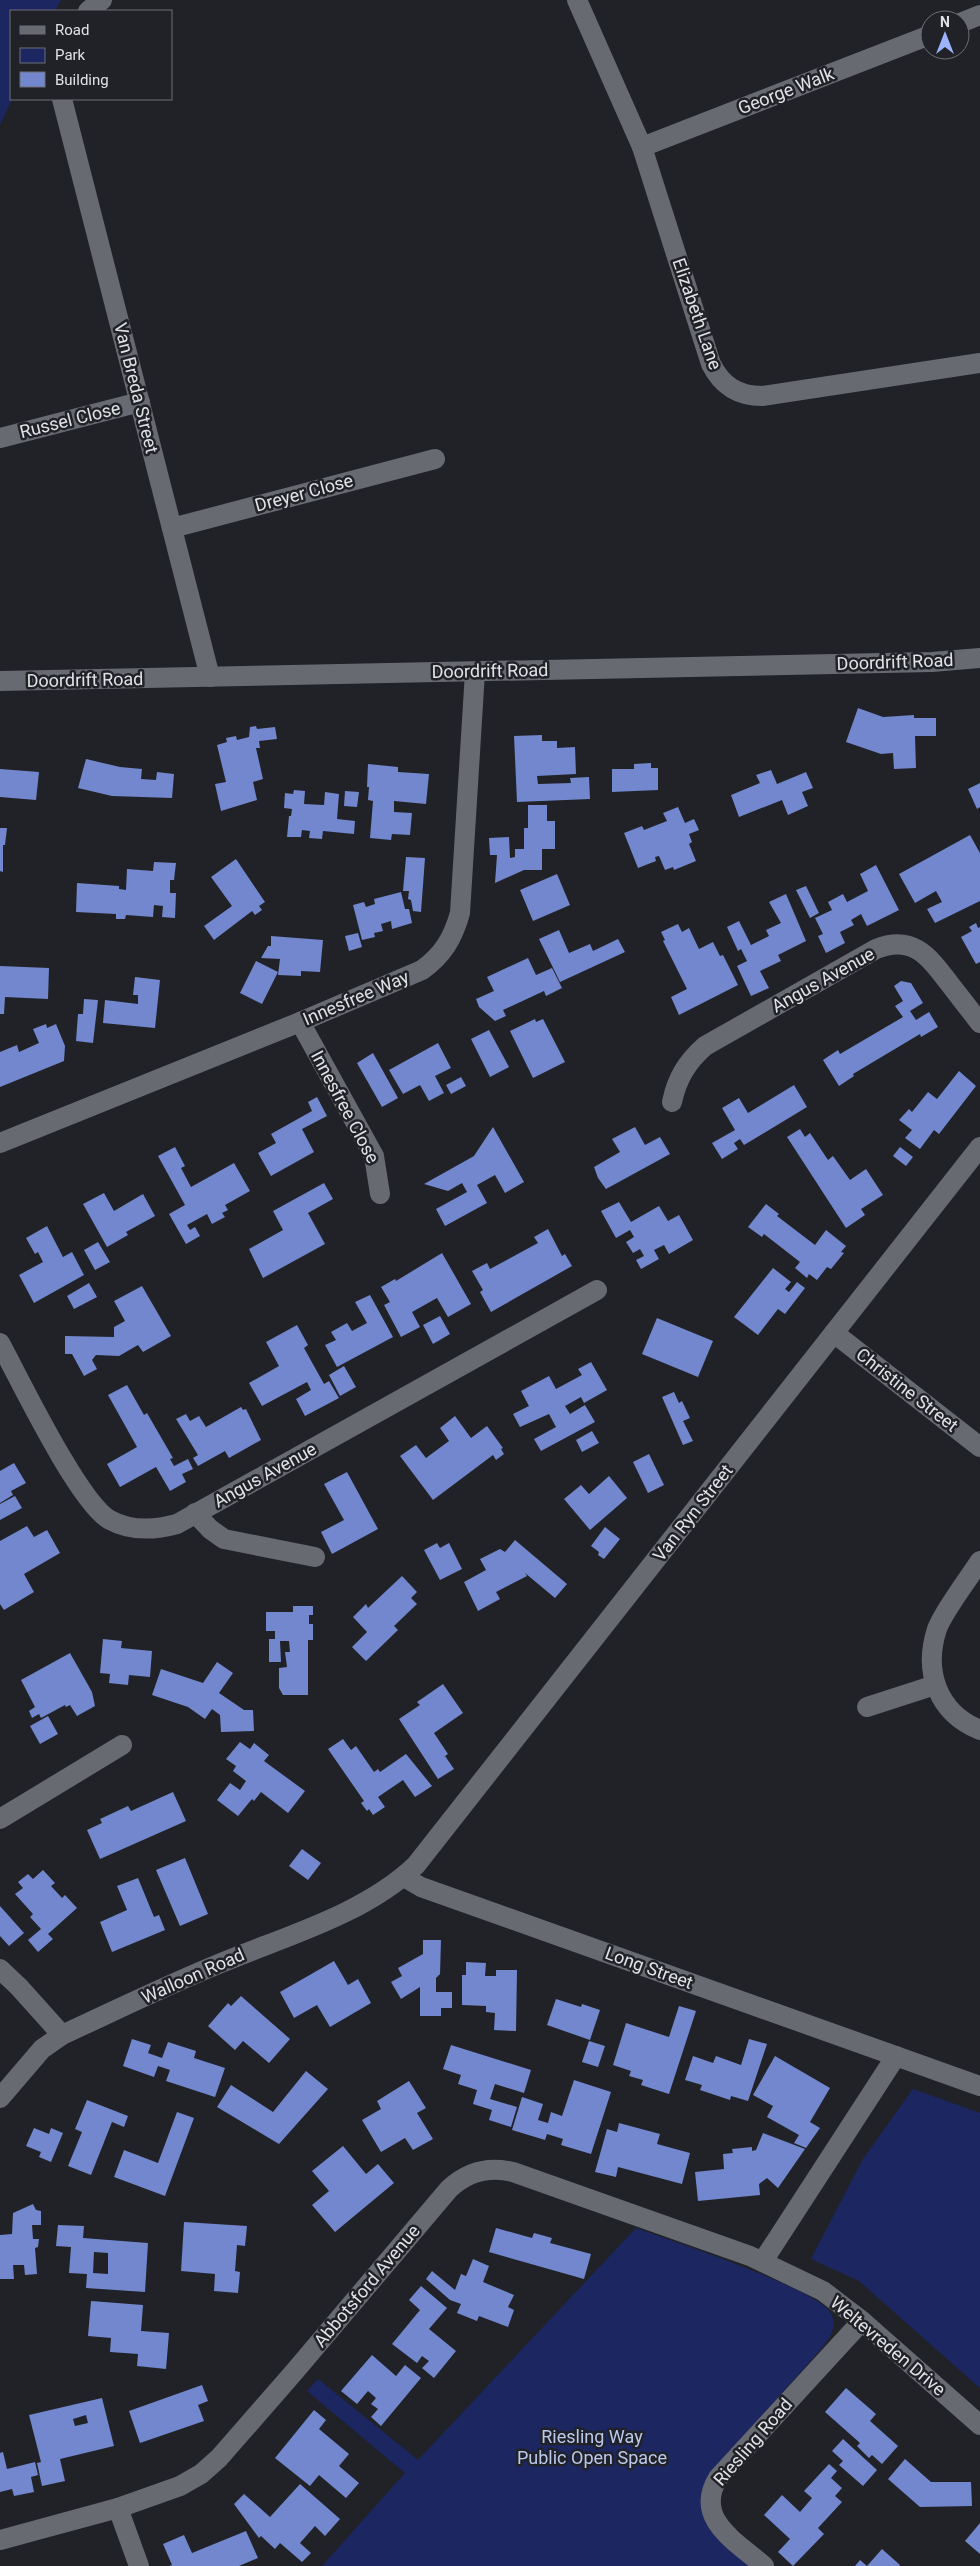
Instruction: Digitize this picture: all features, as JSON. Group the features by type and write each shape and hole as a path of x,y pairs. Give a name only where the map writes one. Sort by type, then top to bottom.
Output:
{"street":[{"path":"89,10 102,0"},
{"name":"Elizabeth Lane","path":"578,0 642,146 711,364 721,381 729,387 751,396 762,396 980,363"},
{"name":"George Walk","path":"642,146 920,39"},
{"name":"Van Breda Street","path":"62,100 210,677"},
{"name":"Russel Close","path":"0,438 140,402"},
{"name":"Dreyer Close","path":"172,528 435,459"},
{"name":"Doordrift Road","path":"0,681 932,662 980,658"},
{"name":"Innesfree Way","path":"0,1143 300,1022 422,970 436,960 455,932 462,892 475,672"},
{"name":"Angus Avenue","path":"672,1102 675,1089 686,1065 705,1046 876,949 891,944 908,946 924,954 980,1023"},
{"name":"Innesfree Close","path":"300,1022 374,1156 380,1194"},
{"name":"Van Ryn Street","path":"404,1877 433,1844 980,1147"},
{"name":"Angus Avenue","path":"0,1343 63,1457 97,1511 111,1521 126,1526 156,1529 177,1524 596,1290"},
{"name":"Christine Street","path":"834,1333 980,1447"},
{"path":"195,1513 210,1529 224,1539 315,1557"},
{"path":"980,1561 938,1628 932,1651 932,1673 938,1695 950,1712 966,1725 980,1730"},
{"path":"867,1707 935,1685"},
{"path":"0,1819 122,1745"},
{"name":"Walloon Road","path":"0,2098 42,2049 62,2035 198,1973 348,1910 375,1897 404,1877"},
{"name":"Long Street","path":"404,1877 421,1887 980,2086"},
{"path":"0,1969 19,1987 62,2035"},
{"path":"763,2261 800,2208 896,2056"},
{"name":"Abbotsford Avenue","path":"0,2540 118,2508 180,2486 210,2467 295,2371 449,2189 475,2172 494,2169 512,2172 763,2261"},
{"name":"Weltevreden Drive","path":"763,2261 823,2291 862,2320 980,2425"},
{"name":"Riesling Road","path":"764,2566 718,2525 710,2510 710,2496 713,2486 718,2478 862,2320"},
{"path":"118,2508 139,2566"}],"green space":[{"path":"0,0 61,0 56,10 10,10 10,100 12,100 0,125"},
{"path":"913,2089 980,2113 980,2388 859,2281 811,2259 863,2159"},
{"name":"Riesling Way Public Open Space","path":"636,2228 773,2279 821,2304 831,2314 833,2319 832,2332 822,2348 709,2475 703,2490 701,2504 704,2516 710,2527 728,2547 751,2566 322,2566 405,2473 307,2391 318,2379 418,2460"}],"building":[{"path":"858,708 883,717 914,715 914,718 936,718 936,736 915,736 916,768 894,769 893,753 881,754 846,742"},
{"path":"256,726 257,729 275,727 277,739 259,741 260,748 256,748 263,779 253,782 257,800 221,811 215,784 226,782 217,745 227,742 226,738 236,736 237,740 249,737 250,727"},
{"path":"542,735 542,741 557,741 557,748 575,747 576,774 537,776 538,784 571,783 570,778 589,777 590,799 517,802 514,736"},
{"path":"86,759 120,767 142,769 141,779 156,780 157,772 174,774 172,798 112,796 78,788"},
{"path":"651,763 651,768 658,768 658,790 612,792 612,769 634,769 634,764"},
{"path":"368,764 398,767 398,772 429,774 426,804 394,801 394,812 412,813 410,835 392,834 391,840 370,838 373,801 368,800"},
{"path":"0,769 39,772 36,800 0,797"},
{"path":"771,770 777,784 806,772 813,788 802,792 808,806 788,815 782,800 739,817 731,795 760,783 756,775"},
{"path":"980,783 980,807 977,809 968,789"},
{"path":"294,790 305,791 304,804 324,805 325,792 339,794 337,819 355,821 354,834 323,831 322,839 309,838 310,831 302,830 301,837 287,837 289,816 291,816 292,809 284,808 285,793 293,794"},
{"path":"345,791 359,792 357,807 344,806"},
{"path":"528,805 547,805 547,821 555,821 555,849 542,849 542,870 524,870 495,883 497,855 490,855 489,838 509,837 510,858 515,857 515,849 524,849 524,828 528,828"},
{"path":"678,807 685,823 694,819 699,830 689,834 692,842 689,844 696,861 674,870 673,867 665,870 659,856 655,857 656,861 638,868 624,833 642,826 644,830 667,821 663,813"},
{"path":"0,828 7,828 5,845 3,845 3,872 0,871"},
{"path":"970,835 980,853 980,901 935,923 927,909 942,902 936,891 915,903 899,874"},
{"path":"406,857 425,858 421,912 413,911 411,900 408,899 409,891 403,891"},
{"path":"236,859 265,902 259,906 262,910 255,915 252,911 214,940 204,926 232,906 211,877"},
{"path":"154,862 176,863 174,880 170,880 170,893 176,893 175,918 162,917 163,906 154,905 153,917 126,915 125,919 116,919 116,914 76,912 77,883 119,886 119,889 126,890 127,869 153,871"},
{"path":"876,865 899,910 867,926 861,914 851,920 854,925 840,932 845,943 826,953 818,936 823,934 815,918 832,910 828,902 843,894 847,902 868,891 860,874"},
{"path":"557,874 570,905 533,921 520,890"},
{"path":"806,886 819,913 810,918 796,890"},
{"path":"401,892 405,909 409,909 412,923 392,929 391,921 381,924 383,931 374,933 375,937 362,940 353,905 364,902 366,907 375,904 374,899"},
{"path":"786,894 806,941 778,955 781,961 760,971 769,988 751,996 737,966 747,961 741,949 738,951 727,927 739,921 751,945 769,936 766,930 781,923 769,902"},
{"path":"976,923 978,928 980,927 980,962 976,964 961,937 972,931 969,927"},
{"path":"678,924 682,932 689,928 699,949 713,942 720,956 723,955 738,985 679,1015 671,997 687,989 663,941 665,940 661,932"},
{"path":"559,930 569,953 590,944 593,951 618,939 625,952 560,982 539,939"},
{"path":"358,933 362,947 349,951 345,936"},
{"path":"271,936 323,940 320,972 301,971 301,976 278,975 280,959 261,958 268,946 271,946"},
{"path":"528,958 536,975 552,968 562,988 546,996 544,991 503,1010 506,1016 495,1021 479,1007 476,999 494,991 487,977"},
{"path":"256,961 278,972 262,1004 240,993"},
{"path":"0,966 49,968 48,999 5,997 4,1014 0,1014"},
{"path":"135,977 160,980 155,1028 103,1023 105,1000 138,1004 138,995 133,995"},
{"path":"901,981 911,983 923,1003 910,1011 916,1020 929,1012 938,1027 921,1037 920,1034 853,1074 854,1076 839,1086 823,1060 838,1050 840,1054 903,1017 895,1006 903,1001 894,986"},
{"path":"84,999 98,1000 93,1043 76,1041 78,1014 83,1014"},
{"path":"535,1019 536,1022 543,1019 565,1062 533,1078 510,1031"},
{"path":"46,1024 47,1028 56,1024 65,1046 64,1061 0,1087 0,1052 17,1045 19,1052 39,1043 33,1029"},
{"path":"489,1030 509,1067 490,1077 471,1039"},
{"path":"438,1043 451,1068 435,1076 444,1093 429,1101 420,1085 403,1094 389,1070"},
{"path":"373,1053 398,1098 382,1107 357,1063"},
{"path":"959,1071 976,1086 939,1134 934,1130 920,1149 905,1138 912,1130 899,1120 909,1109 912,1112 928,1092 937,1099"},
{"path":"461,1077 466,1086 451,1094 446,1085"},
{"path":"794,1085 807,1107 744,1145 740,1139 734,1143 738,1149 722,1159 712,1143 735,1130 722,1108 739,1098 748,1113"},
{"path":"317,1097 327,1116 302,1129 314,1152 271,1176 258,1153 276,1143 271,1134 312,1111 308,1102"},
{"path":"493,1127 524,1182 505,1193 495,1175 477,1185 487,1203 445,1226 436,1209 467,1192 462,1183 448,1191 424,1184 474,1156"},
{"path":"635,1127 645,1145 660,1137 670,1154 606,1189 598,1178 594,1167 620,1152 612,1139"},
{"path":"800,1129 805,1137 810,1133 828,1160 833,1156 850,1180 866,1169 883,1195 861,1209 865,1215 846,1228 787,1137"},
{"path":"175,1147 185,1166 181,1168 191,1187 234,1163 250,1191 225,1205 228,1210 222,1213 225,1217 212,1224 207,1214 187,1225 190,1230 195,1227 200,1236 186,1244 169,1214 185,1205 158,1156"},
{"path":"900,1147 913,1157 906,1166 893,1156"},
{"path":"324,1183 333,1199 308,1213 325,1244 263,1278 249,1249 283,1230 273,1211"},
{"path":"104,1193 114,1211 143,1194 155,1216 126,1232 128,1235 107,1247 83,1204"},
{"path":"619,1202 631,1222 659,1206 668,1221 679,1215 693,1240 669,1254 664,1245 654,1250 659,1259 641,1269 636,1260 644,1256 640,1249 633,1253 626,1242 634,1237 630,1230 616,1238 601,1211"},
{"path":"766,1204 779,1214 777,1216 815,1245 826,1230 846,1246 841,1252 844,1253 831,1269 827,1267 817,1280 809,1274 807,1278 795,1268 800,1262 764,1234 762,1237 748,1227"},
{"path":"47,1226 63,1257 72,1252 84,1275 34,1303 19,1275 43,1262 38,1252 35,1254 26,1238"},
{"path":"548,1229 562,1256 565,1254 572,1266 491,1312 480,1292 483,1290 472,1271 487,1263 490,1269 538,1243 534,1237"},
{"path":"98,1242 110,1262 95,1270 84,1250"},
{"path":"442,1253 471,1304 448,1317 437,1298 412,1312 420,1327 401,1337 384,1305 390,1302 381,1287 395,1279 396,1281"},
{"path":"773,1268 791,1282 785,1289 789,1292 797,1282 805,1288 785,1314 778,1309 758,1335 734,1317"},
{"path":"89,1283 97,1297 74,1309 67,1296"},
{"path":"142,1286 171,1336 143,1352 138,1345 119,1356 96,1355 92,1360 97,1369 84,1376 72,1354 65,1354 65,1336 114,1337 114,1327 125,1321 114,1301"},
{"path":"370,1295 393,1337 337,1367 325,1345 336,1340 331,1332 347,1323 352,1331 367,1323 355,1302"},
{"path":"440,1316 450,1334 433,1344 423,1325"},
{"path":"657,1318 713,1341 698,1377 642,1354"},
{"path":"297,1325 308,1345 304,1348 324,1384 329,1381 339,1398 305,1416 296,1399 311,1390 307,1382 262,1406 249,1383 279,1366 266,1342"},
{"path":"591,1362 607,1390 584,1403 581,1397 565,1406 570,1414 585,1405 595,1422 541,1451 534,1439 556,1427 549,1414 520,1427 513,1414 529,1406 521,1391 549,1376 556,1389 582,1375 578,1369"},
{"path":"344,1366 356,1387 340,1396 329,1375"},
{"path":"127,1385 144,1415 147,1413 173,1458 170,1459 174,1466 188,1459 193,1469 182,1474 186,1482 170,1491 156,1467 120,1487 107,1464 137,1447 108,1395"},
{"path":"674,1392 679,1403 682,1401 690,1418 683,1421 693,1441 683,1445 662,1397"},
{"path":"241,1407 243,1410 246,1409 261,1440 229,1458 225,1451 198,1466 193,1458 198,1455 176,1419 186,1414 190,1421 199,1416 206,1427"},
{"path":"455,1416 471,1438 487,1426 503,1448 501,1449 504,1454 496,1460 493,1455 433,1500 400,1456 416,1445 426,1458 449,1441 440,1428"},
{"path":"592,1431 599,1443 582,1452 576,1440"},
{"path":"649,1454 664,1485 648,1493 633,1462"},
{"path":"14,1463 26,1483 11,1491 13,1495 0,1503 0,1471"},
{"path":"347,1472 378,1529 332,1554 321,1532 344,1520 324,1484"},
{"path":"609,1476 627,1498 590,1530 564,1499 581,1485 589,1494"},
{"path":"15,1496 22,1508 0,1520 0,1504"},
{"path":"27,1526 34,1537 47,1530 60,1553 24,1574 34,1592 4,1610 0,1604 0,1541"},
{"path":"605,1527 620,1539 604,1559 591,1546"},
{"path":"515,1540 567,1584 555,1598 525,1573 527,1576 496,1592 500,1599 478,1611 464,1582 486,1570 480,1559 500,1549 505,1552"},
{"path":"437,1543 440,1548 449,1543 462,1569 440,1580 424,1550"},
{"path":"402,1576 417,1592 411,1598 417,1604 394,1626 398,1630 366,1661 352,1647 367,1632 353,1617 366,1604 368,1608"},
{"path":"293,1606 313,1606 313,1615 309,1615 309,1624 313,1624 313,1640 308,1640 308,1695 283,1695 279,1688 279,1668 287,1667 285,1652 290,1652 289,1641 280,1641 281,1662 269,1662 269,1639 275,1639 275,1631 266,1631 266,1612 293,1612"},
{"path":"103,1639 122,1641 121,1648 152,1651 150,1677 129,1675 128,1685 109,1683 110,1674 100,1673"},
{"path":"70,1653 92,1692 95,1706 77,1716 70,1705 66,1707 65,1705 41,1718 39,1714 32,1718 29,1711 35,1707 21,1680"},
{"path":"217,1662 233,1673 219,1693 244,1710 253,1710 254,1731 221,1732 220,1715 212,1709 205,1719 188,1707 152,1695 161,1669 203,1683"},
{"path":"443,1684 463,1713 434,1733 448,1754 445,1756 454,1769 438,1779 399,1719 420,1705 417,1702"},
{"path":"48,1716 58,1734 40,1744 30,1726"},
{"path":"343,1739 351,1750 356,1746 374,1772 378,1769 380,1772 406,1754 432,1786 415,1797 403,1780 378,1797 385,1807 373,1815 361,1803 364,1801 328,1749"},
{"path":"240,1742 250,1749 254,1743 269,1755 264,1761 305,1791 288,1813 261,1792 254,1801 252,1799 238,1816 217,1800 230,1783 240,1790 246,1781 233,1771 236,1766 226,1759"},
{"path":"173,1792 186,1821 100,1859 87,1830 102,1823 100,1819 128,1806 131,1811"},
{"path":"302,1849 321,1863 308,1880 289,1866"},
{"path":"185,1858 208,1914 180,1926 156,1870"},
{"path":"43,1870 55,1883 51,1886 62,1898 65,1895 77,1908 48,1934 53,1939 38,1952 28,1940 41,1929 30,1917 33,1914 15,1894 23,1888 18,1882 28,1874 33,1879"},
{"path":"138,1878 154,1917 159,1915 165,1930 112,1952 100,1922 127,1910 117,1886"},
{"path":"0,1906 24,1933 9,1946 0,1936"},
{"path":"423,1940 441,1940 440,1974 436,1978 436,1992 452,1992 452,2008 441,2008 441,2016 420,2016 420,1987 401,1999 391,1982 402,1976 398,1968 423,1954"},
{"path":"334,1961 348,1985 358,1979 371,2003 330,2027 317,2005 294,2018 280,1992"},
{"path":"466,1962 486,1963 485,1976 496,1976 496,1970 517,1970 516,2031 494,2030 495,2013 486,2012 486,2006 462,2005 462,1975 466,1975"},
{"path":"241,1996 290,2039 269,2063 243,2041 235,2050 208,2026 228,2003 231,2006"},
{"path":"556,1999 581,2007 582,2004 600,2010 590,2040 547,2025"},
{"path":"679,2006 696,2011 669,2094 641,2085 643,2080 629,2076 631,2071 613,2065 626,2023 669,2037"},
{"path":"132,2039 151,2045 148,2053 162,2058 168,2042 196,2051 194,2058 225,2068 215,2097 166,2081 170,2070 158,2066 154,2077 123,2066"},
{"path":"749,2039 767,2044 748,2101 731,2096 730,2100 700,2090 702,2085 685,2080 693,2056 713,2063 716,2056 741,2065"},
{"path":"589,2041 605,2046 598,2067 582,2062"},
{"path":"451,2045 531,2070 524,2093 495,2084 490,2099 517,2107 511,2127 489,2120 492,2110 473,2104 477,2090 458,2084 461,2075 443,2069"},
{"path":"775,2056 830,2088 810,2122 820,2128 806,2148 794,2143 799,2135 767,2117 773,2106 753,2095"},
{"path":"306,2071 328,2089 279,2144 217,2107 231,2085 273,2112"},
{"path":"574,2080 611,2092 591,2154 561,2145 563,2139 547,2134 545,2140 512,2130 522,2097 543,2104 538,2120 548,2123 551,2112 562,2116"},
{"path":"409,2081 426,2108 417,2113 433,2139 413,2150 405,2138 381,2152 362,2120 381,2109 377,2101"},
{"path":"87,2100 128,2116 124,2127 112,2122 91,2175 68,2166 82,2132 75,2129"},
{"path":"177,2112 194,2118 165,2196 114,2177 124,2150 158,2163"},
{"path":"619,2123 660,2134 657,2144 690,2153 682,2184 618,2167 616,2177 595,2172 607,2129 617,2132"},
{"path":"34,2128 49,2134 51,2128 63,2133 51,2162 39,2157 41,2152 26,2146"},
{"path":"763,2133 805,2149 778,2188 767,2178 759,2184 760,2195 698,2201 695,2172 724,2169 723,2154 733,2153 732,2149 752,2147 752,2151 756,2150"},
{"path":"343,2146 366,2174 378,2164 394,2183 335,2232 312,2205 329,2191 312,2171"},
{"path":"33,2204 36,2210 41,2211 41,2225 32,2225 33,2239 39,2239 38,2247 35,2248 37,2274 25,2275 24,2265 13,2265 14,2279 0,2279 0,2235 12,2234 13,2213"},
{"path":"184,2222 247,2226 245,2246 237,2245 235,2271 240,2272 238,2293 214,2291 215,2274 181,2271"},
{"path":"58,2225 84,2226 83,2238 148,2243 145,2292 86,2288 87,2274 69,2273 71,2247 56,2246","holes":["94,2252 108,2253 108,2274 93,2273"]},
{"path":"496,2228 532,2238 534,2233 552,2238 550,2243 591,2254 584,2279 489,2252"},
{"path":"473,2259 489,2266 483,2282 514,2295 508,2307 514,2310 508,2327 479,2316 477,2321 457,2313 461,2304 450,2300 426,2279 432,2271 455,2290 461,2274 466,2276"},
{"path":"421,2286 447,2308 429,2329 456,2351 434,2378 422,2368 429,2361 422,2356 417,2363 392,2344 420,2310 409,2300"},
{"path":"91,2301 143,2305 141,2331 169,2333 166,2369 137,2366 138,2354 110,2352 111,2338 88,2336"},
{"path":"372,2355 396,2376 405,2365 421,2378 381,2426 371,2417 378,2409 371,2404 376,2398 368,2391 357,2404 341,2391"},
{"path":"202,2385 208,2401 198,2405 204,2421 140,2443 129,2411"},
{"path":"846,2388 876,2414 870,2421 898,2446 882,2464 872,2455 869,2458 857,2446 860,2443 825,2412"},
{"path":"102,2398 114,2446 60,2459 65,2481 42,2486 37,2463 41,2462 29,2415","holes":["86,2415 88,2423 75,2426 73,2419"]},
{"path":"314,2410 326,2420 319,2429 349,2454 339,2466 359,2483 346,2498 319,2475 310,2486 275,2458"},
{"path":"843,2439 877,2470 863,2486 839,2465 843,2461 832,2451"},
{"path":"3,2452 7,2469 35,2462 38,2475 31,2477 34,2492 14,2496 12,2489 0,2492 0,2453"},
{"path":"905,2459 931,2482 971,2482 972,2506 920,2507 888,2479"},
{"path":"829,2464 837,2471 831,2478 842,2488 835,2496 842,2502 818,2528 824,2534 793,2566 778,2552 790,2539 764,2515 782,2495 800,2512 812,2498 804,2491"},
{"path":"300,2484 340,2519 325,2536 315,2526 300,2543 311,2553 302,2562 280,2543 275,2549 261,2536 259,2538 234,2504 244,2494 270,2517"},
{"path":"980,2523 980,2554 965,2541"},
{"path":"246,2531 258,2558 239,2566 169,2566 172,2565 163,2544 184,2535 192,2553"},
{"path":"882,2549 900,2565 899,2566 867,2566"},
{"path":"860,2560 867,2566 855,2566"}]}
